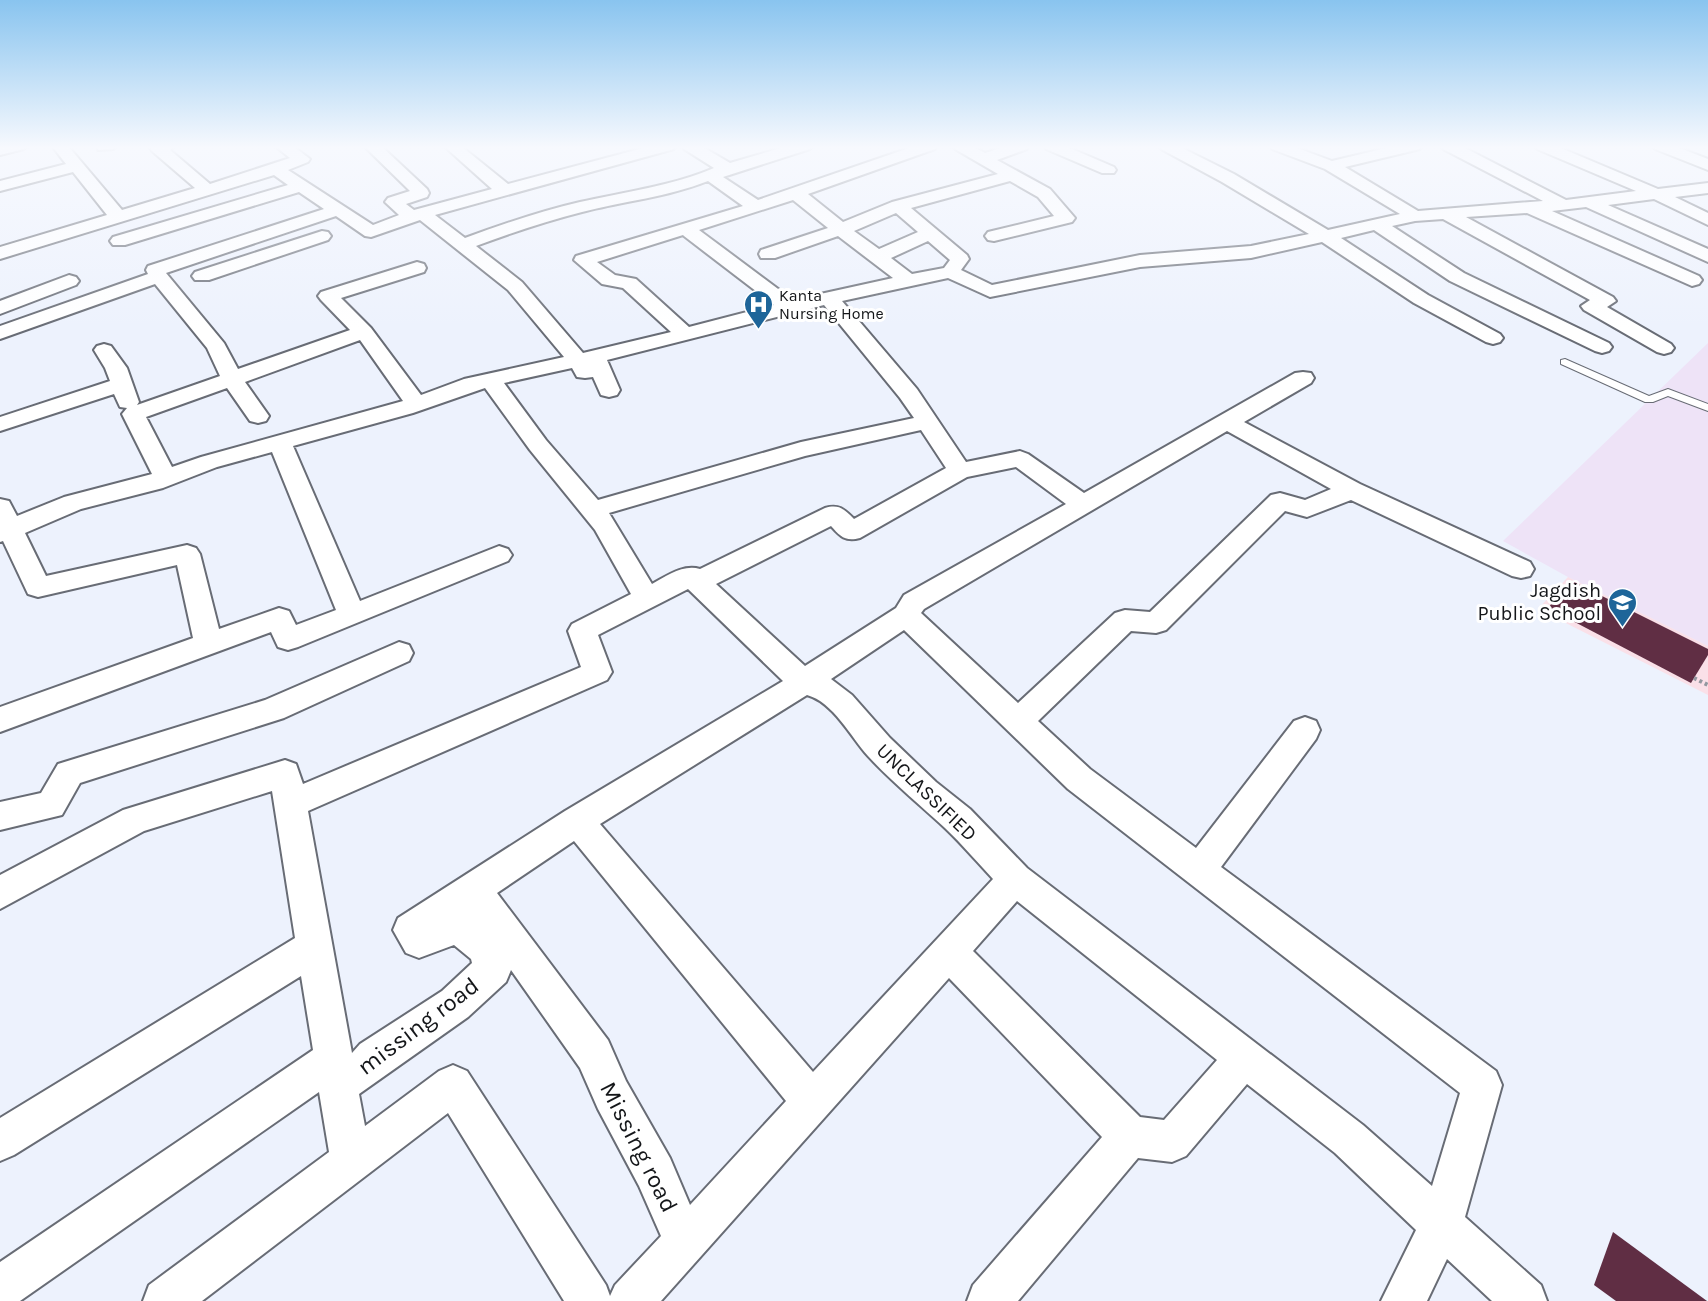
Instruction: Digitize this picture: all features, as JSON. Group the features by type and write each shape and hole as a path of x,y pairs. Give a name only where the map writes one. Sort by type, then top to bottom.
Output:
{"street":[{"path":"110,207 118,217"},
{"path":"0,253 152,207"},
{"path":"119,241 232,207"},
{"path":"333,207 371,232 446,207"},
{"path":"402,207 462,245 514,286 609,390"},
{"path":"462,245 518,224 581,207"},
{"path":"686,336 629,283 609,280 584,260 756,207"},
{"path":"811,207 908,280"},
{"path":"768,254 842,229 896,207"},
{"path":"899,207 960,259 951,272"},
{"path":"994,236 1066,218 1056,207"},
{"path":"1277,207 1326,236 1421,299 1493,338"},
{"path":"1399,207 1415,216"},
{"path":"1529,207 1692,280"},
{"path":"209,644 187,554 38,587 4,523 166,478 209,462 416,404 491,380 586,363 789,307 908,280 951,272 990,291 1140,261 1251,252 1415,216 1534,207"},
{"path":"1598,207 1708,256"},
{"path":"1681,207 1708,220"},
{"path":"258,416 232,379 217,347 154,270 338,210"},
{"path":"1446,214 1606,301 1591,306 1664,348"},
{"path":"202,276 358,224"},
{"path":"1376,224 1457,277 1602,347"},
{"path":"690,232 789,307"},
{"path":"878,257 930,233"},
{"path":"416,404 364,332 328,296 417,268"},
{"path":"0,333 159,276"},
{"path":"0,308 69,281"},
{"path":"830,298 909,394 960,471"},
{"path":"133,414 364,332"},
{"path":"104,350 116,368 133,414 166,478"},
{"path":"474,889 577,821 750,717 906,615 914,602 1302,378"},
{"path":"491,380 538,445 605,525 647,598"},
{"path":"0,424 121,385"},
{"path":"592,510 801,449 927,422"},
{"path":"1227,422 1351,490 1521,569"},
{"path":"280,443 352,615"},
{"path":"697,582 834,514 850,532 960,471 1020,459 1083,504"},
{"path":"1018,722 1125,620 1156,623 1280,501 1307,508 1351,490"},
{"path":"0,720 279,618 288,639 499,555"},
{"path":"290,804 597,672 582,631 691,576 803,682"},
{"path":"906,615 1079,779 1482,1085 1442,1224 1403,1301"},
{"path":"0,816 51,805 69,773 273,709 399,653"},
{"name":"UNCLASSIFIED","path":"803,682 824,688 841,703 879,747 925,792 958,819 1015,879 1349,1138 1525,1301"},
{"path":"1199,870 1305,730"},
{"path":"0,892 135,820 285,773 351,1162"},
{"path":"577,821 812,1102"},
{"path":"630,1301 1015,879"},
{"name":"missing road","path":"336,1072 363,1069 374,1058 455,1004 493,969 484,947 459,926 419,941 411,930 474,889"},
{"name":"Missing road","path":"474,889 594,1054 612,1095 655,1173 674,1219 691,1234"},
{"path":"0,1141 314,947"},
{"path":"949,952 1130,1136 1172,1142 1245,1057"},
{"path":"0,1288 336,1072"},
{"path":"165,1301 453,1085 590,1301"},
{"path":"990,1300 1130,1136"}],"lane":[{"path":"1565,362 1649,400 1668,392 1708,408"}],"path":[{"path":"1694,678 1708,685"}],"shaded area":[{"path":"1708,343 1708,646 1568,577 1503,541"},
{"name":"Jagdish Public School","path":"1568,577 1708,646 1708,695 1538,609"}],"building":[{"name":"Jagdish Public School","path":"1570,580 1708,649 1708,655 1691,683 1548,608"},
{"path":"1613,1232 1707,1301 1616,1301 1594,1285"}],"place":[{"name":"Kanta Nursing Home","path":"758,330"},
{"name":"Jagdish Public School","path":"1622,628"}]}
